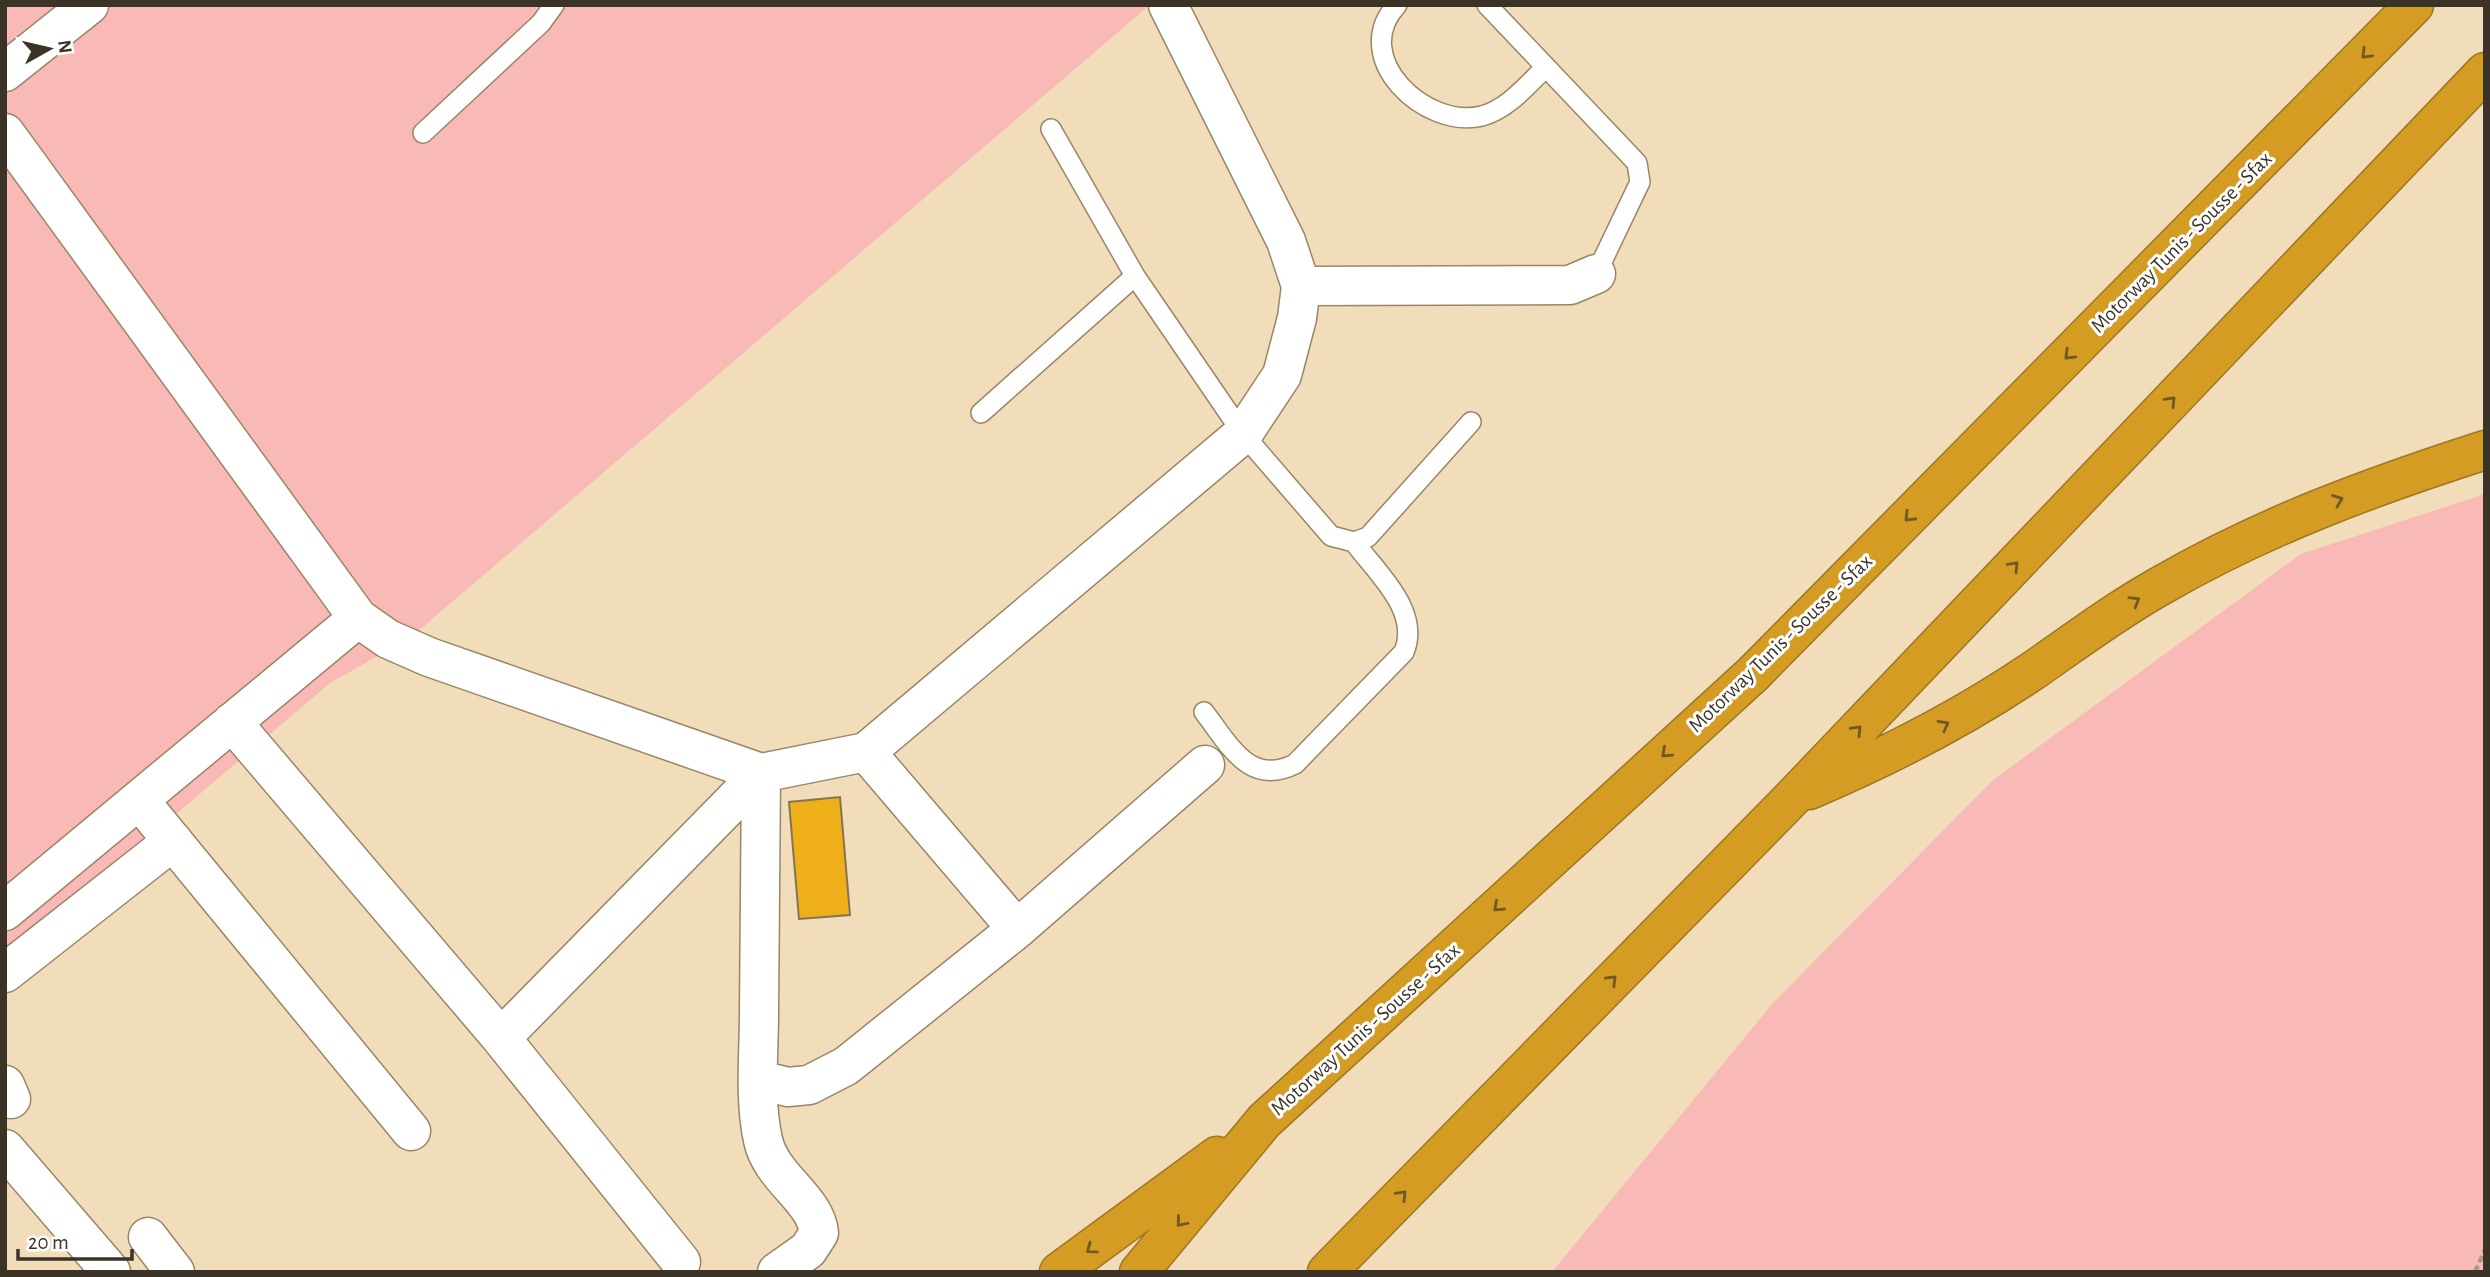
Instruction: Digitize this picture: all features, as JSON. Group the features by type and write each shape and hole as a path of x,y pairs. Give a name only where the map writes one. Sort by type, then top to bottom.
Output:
{"highway":[{"name":"Motorway Tunis - Sousse - Sfax","path":"1139,1272 1264,1121 1752,674 2414,5"},
{"path":"1327,1272 1794,796 2485,72"},
{"path":"1794,796 1854,771 1970,710 2033,670 2093,626 2234,546 2313,510 2485,450"},
{"path":"1059,1272 1264,1121"}],"street":[{"path":"5,72 89,5"},
{"path":"5,133 358,618 388,639 429,657 761,773 866,752 1243,434 1282,375 1297,318 1301,286 1286,241 1168,5"},
{"path":"1301,286 1570,285 1597,274"},
{"path":"5,911 358,618"},
{"path":"232,722 500,1038 681,1262"},
{"path":"866,752 1017,929"},
{"path":"759,1080 788,1087 809,1085 829,1077 1017,929 1205,765"},
{"path":"500,1038 761,773"},
{"path":"761,773 759,1080 762,1138 767,1156 779,1176 818,1223 819,1234 815,1243 777,1272"},
{"path":"139,800 411,1130"},
{"path":"5,973 173,841"},
{"path":"5,1149 111,1272"},
{"path":"148,1237 175,1272"}],"lane":[{"path":"423,133 541,23 554,5"},
{"path":"1397,5 1388,15 1382,30 1380,47 1384,63 1417,101 1437,114 1461,119 1485,116 1507,104 1546,67"},
{"path":"1487,5 1637,163 1640,182 1597,274"},
{"path":"1051,129 1135,276 1243,434 1331,536 1354,542 1368,537 1471,422"},
{"path":"981,413 1135,276"},
{"path":"1203,712 1251,767 1266,772 1281,771 1295,764 1404,652 1410,638 1404,610 1354,542"}],"path":[{"path":"2475,1272 2485,1250"}],"shaded area":[{"path":"5,5 1150,5 410,638 330,683 5,960"},
{"path":"2485,494 2485,1272 1552,1272 1773,1003 1993,780 2301,554"}],"building":[{"path":"840,797 850,915 799,919 789,802"}]}
